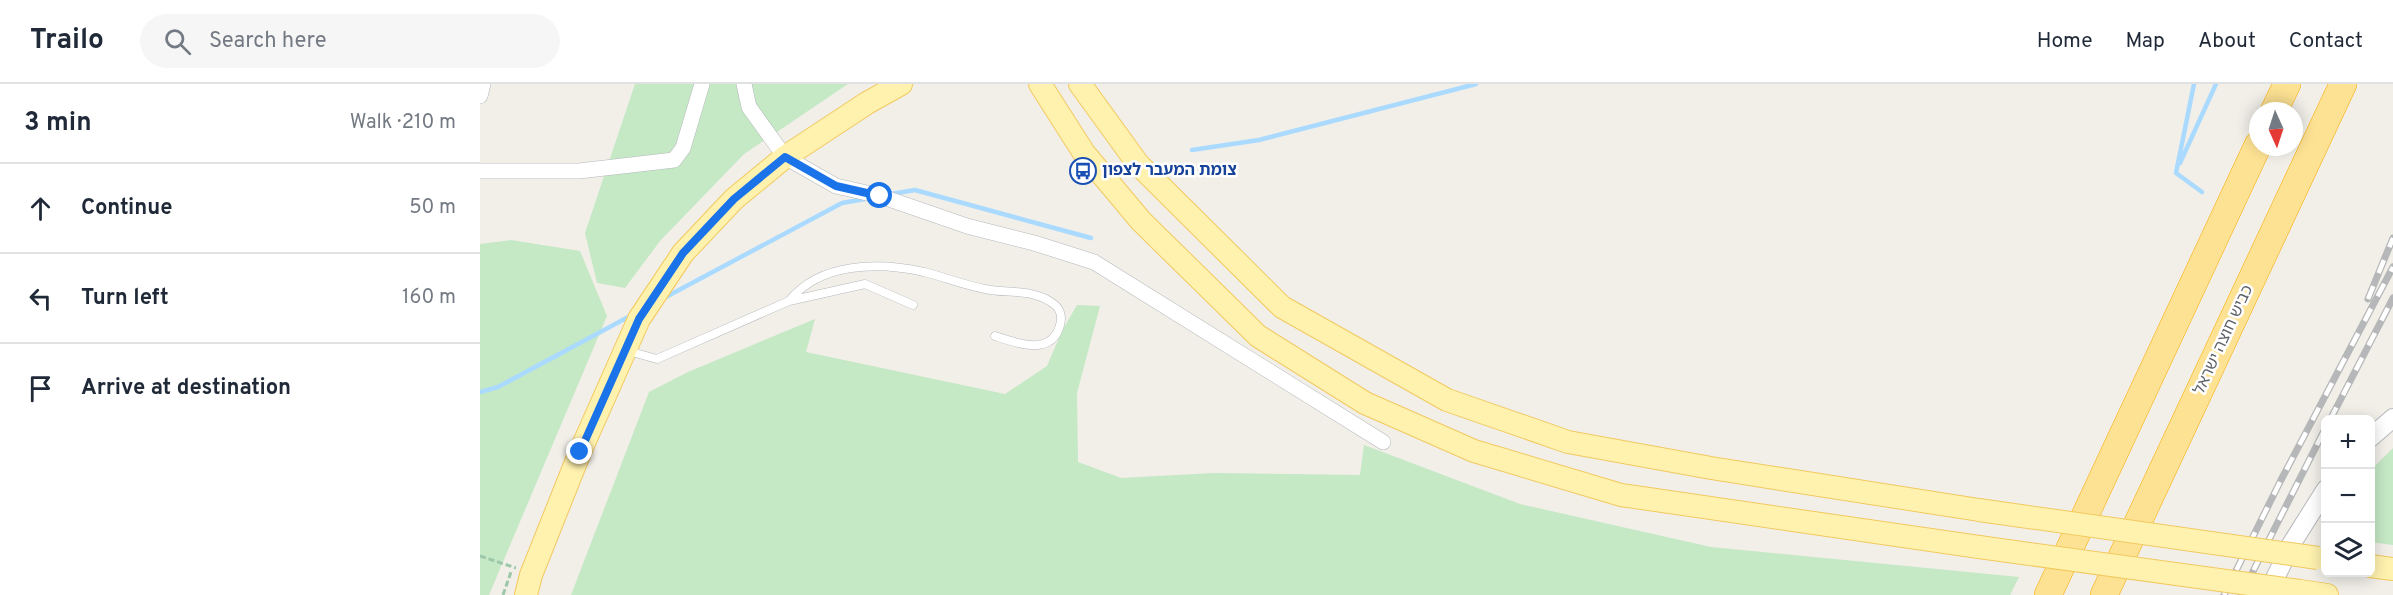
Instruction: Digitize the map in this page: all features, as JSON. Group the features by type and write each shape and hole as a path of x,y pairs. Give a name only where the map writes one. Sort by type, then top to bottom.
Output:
{"highway":[{"path":"2278,102 2287,84"},
{"name":"כביש חוצה ישראל","path":"2104,595 2343,84"},
{"path":"2048,595 2253,156"}],"main road":[{"path":"526,595 531,575 580,452 639,319 683,253 734,199 785,157 867,103 901,84"},
{"path":"1040,84 1084,153 1140,221 1257,336 1365,403 1474,451 1621,495 2327,595"},
{"path":"1080,84 1138,164 1282,307 1447,400 1568,442 1711,468 1979,510 2321,559"},
{"path":"2375,567 2393,569"}],"street":[{"path":"480,96 483,84"},
{"path":"480,171 579,171 674,160 683,148 702,84"},
{"path":"744,84 749,107 785,157 836,186 880,196 967,226 1034,243 1094,262 1383,442"},
{"path":"2375,434 2393,418"},
{"path":"2267,595 2292,543 2321,496"}],"lane":[{"path":"789,301 799,288 825,273 858,267 897,268 1001,292 1025,292 1044,298 1057,306 1062,318 1058,332 1051,341 1039,346 1022,345 995,336"},
{"path":"625,350 657,359 789,301 865,284 913,305"}],"path":[{"path":"480,556 513,567 503,595"}],"green space":[{"path":"635,84 848,84 744,154 660,241 625,288 597,283 585,233"},
{"path":"511,240 580,251 607,316 489,595 480,595 480,244"},
{"path":"1077,305 1100,306 1077,393 1078,462 1121,478 1214,473 1360,475 1364,445 1520,504 1711,547 2019,577 2010,595 571,595 649,392 688,372 815,319 806,352 1005,394 1047,366 1062,331"},
{"path":"2393,448 2393,545 2375,543 2375,466"}],"waterway":[{"path":"1192,150 1259,140 1476,84"},
{"path":"2194,84 2176,173 2202,192"},
{"path":"2180,163 2216,84"},
{"path":"891,194 915,190 1091,238"},
{"path":"664,298 842,203 865,199"},
{"path":"480,392 498,387 632,315"}],"railway":[{"path":"2368,299 2393,238"},
{"path":"2224,595 2281,480 2393,267"},
{"path":"2333,415 2393,298"},
{"path":"2241,595 2321,437"}],"place":[{"name":"צומת המעבר לצפון","path":"1083,171"}],"route":[{"path":"580,452 639,319 683,253 734,199 785,157 836,186 880,196"}]}
